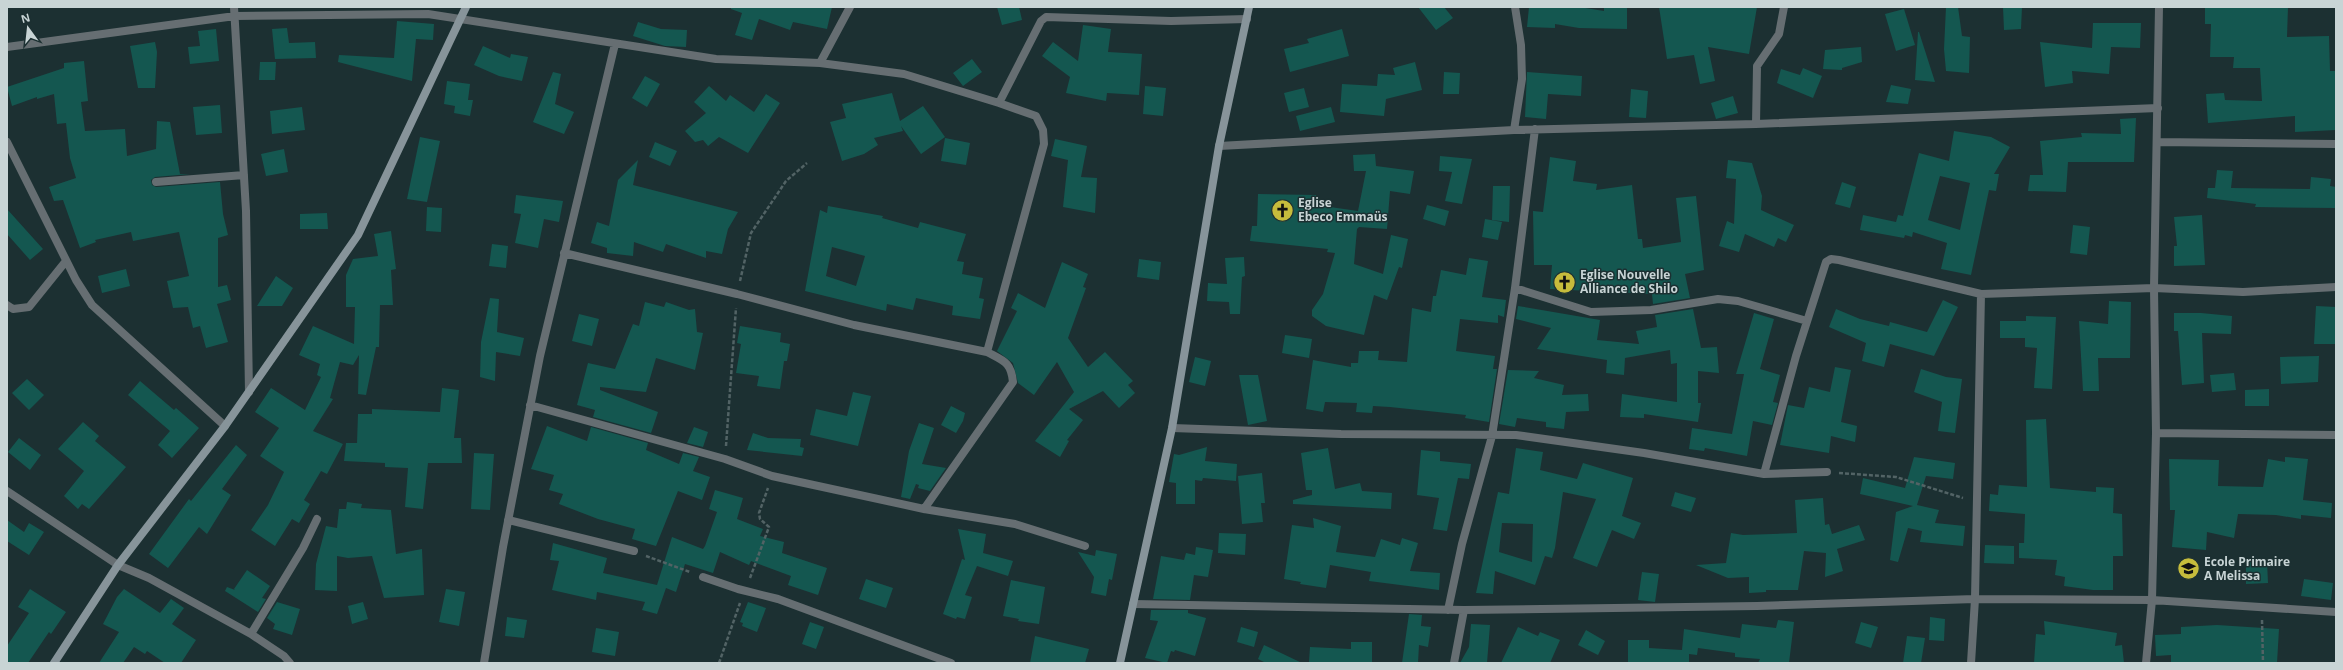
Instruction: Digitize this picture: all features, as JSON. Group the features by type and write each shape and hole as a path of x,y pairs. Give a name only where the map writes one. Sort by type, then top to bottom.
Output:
{"street":[{"path":"234,7 244,174 249,392"},
{"path":"54,663 118,565 225,426 358,235 466,7"},
{"path":"820,64 850,7"},
{"path":"1120,663 1172,428 1219,146 1249,7"},
{"path":"1514,130 1522,79 1521,45 1515,7"},
{"path":"1756,124 1757,66 1779,34 1784,7"},
{"path":"2146,663 2152,600 2156,433 2154,288 2158,142 2159,7"},
{"path":"7,47 235,16 428,14 460,17 615,44 716,59 820,64 904,74 999,103 1036,116 1043,130 1044,144 987,352"},
{"path":"999,103 1041,21 1046,17 1171,21 1247,19"},
{"path":"484,663 508,520 540,356 615,44"},
{"path":"1219,146 1535,129 1756,124 2158,108"},
{"path":"1448,610 1462,544 1492,436 1515,288 1535,129"},
{"path":"7,142 66,261 92,305 225,426"},
{"path":"2158,142 2336,144"},
{"path":"156,182 244,174"},
{"path":"564,253 737,294 854,326 987,352 1007,363 1012,371 1013,382 924,509"},
{"path":"1764,474 1807,321 1826,262 1831,259 1981,294 2154,288 2243,292 2336,288"},
{"path":"7,305 13,309 28,306 66,261"},
{"path":"1515,288 1591,312 1651,310 1718,299 1738,301 1807,321"},
{"path":"1971,663 1975,599 1981,294"},
{"path":"530,405 725,459 772,476 924,509 1015,524 1085,546"},
{"path":"1172,428 1342,434 1516,435 1644,453 1764,474 1827,472"},
{"path":"2156,433 2336,435"},
{"path":"7,491 118,565 161,584 252,634 284,656 290,663"},
{"path":"252,634 303,548 317,519"},
{"path":"508,520 634,551"},
{"path":"703,577 778,598 951,663"},
{"path":"1133,604 1464,610 1757,606 1975,599 2152,600 2336,612"},
{"path":"1454,663 1464,610"}],"path":[{"path":"725,459 737,294 751,233 786,181 807,163"},
{"path":"1827,472 1896,477 1977,502"},
{"path":"719,663 769,527 760,519 759,513 772,476"},
{"path":"634,551 703,577"},
{"path":"2263,607 2263,663"}],"building":[{"path":"731,7 832,7 827,29 793,22 790,30 759,19 752,40 735,35 742,13 731,9"},
{"path":"997,7 1019,7 1022,20 1002,25"},
{"path":"1418,7 1444,7 1453,18 1436,30"},
{"path":"1529,7 1579,7 1604,11 1604,8 1627,8 1627,29 1579,28 1555,24 1555,28 1527,27"},
{"path":"1659,7 1757,7 1749,54 1708,47 1715,81 1700,84 1694,55 1667,59"},
{"path":"1946,7 1958,7 1962,36 1970,37 1969,73 1946,71 1944,49"},
{"path":"2003,7 2022,7 2021,29 2004,30"},
{"path":"2205,7 2288,7 2287,37 2329,36 2330,71 2336,71 2336,130 2295,132 2295,116 2208,123 2206,94 2224,93 2225,100 2262,101 2260,68 2233,68 2234,57 2210,57 2211,24 2205,24"},
{"path":"1904,9 1915,45 1896,51 1885,14"},
{"path":"397,21 434,24 433,40 416,39 412,81 338,62 339,55 394,58"},
{"path":"638,22 661,29 687,30 686,47 665,46 633,36"},
{"path":"2093,23 2141,23 2140,48 2111,47 2109,74 2072,71 2073,83 2045,87 2040,42 2092,48"},
{"path":"1083,25 1111,29 1108,52 1142,54 1139,95 1107,93 1106,101 1066,93 1070,77 1042,56 1053,42 1078,61"},
{"path":"287,28 289,43 315,42 316,58 275,59 272,29"},
{"path":"216,29 219,61 190,64 188,47 200,46 198,31"},
{"path":"1342,29 1349,56 1290,72 1284,49 1309,43 1307,39"},
{"path":"1919,32 1935,82 1915,80"},
{"path":"155,42 157,52 155,88 138,88 130,46"},
{"path":"483,46 510,58 511,54 528,57 522,81 499,76 474,65"},
{"path":"1861,47 1862,62 1842,68 1842,70 1823,69 1825,50"},
{"path":"972,59 982,72 963,86 953,73"},
{"path":"84,61 88,101 81,102 85,131 125,129 127,156 156,149 157,121 170,122 180,174 190,174 155,177 151,180 152,185 156,187 220,182 223,214 228,235 218,238 218,287 227,285 231,300 217,304 228,342 206,348 200,326 193,328 188,307 173,308 167,281 189,276 179,232 133,241 131,232 95,240 96,242 80,248 63,200 54,201 49,187 76,178 70,158 66,123 57,124 54,94 37,99 37,97 12,106 7,87 64,68 64,63"},
{"path":"260,62 276,62 275,80 259,80"},
{"path":"1415,62 1422,90 1386,99 1384,116 1340,112 1342,84 1377,86 1378,74 1395,75 1393,68"},
{"path":"1803,68 1822,76 1813,98 1777,83 1781,69 1800,75"},
{"path":"553,72 561,74 555,104 574,112 564,134 533,122"},
{"path":"1444,72 1460,73 1459,94 1443,94"},
{"path":"1527,72 1582,76 1581,96 1548,94 1546,119 1525,117"},
{"path":"645,76 660,84 647,107 632,98"},
{"path":"447,81 470,84 468,100 473,100 470,116 454,113 455,106 444,104"},
{"path":"1891,85 1911,89 1908,104 1886,102"},
{"path":"709,86 726,101 730,95 754,112 766,94 780,103 748,153 719,137 708,146 703,140 695,142 685,131 706,113 694,102"},
{"path":"1145,86 1166,88 1163,116 1143,114"},
{"path":"1304,88 1309,107 1289,112 1284,93"},
{"path":"1631,89 1648,91 1646,118 1629,117"},
{"path":"892,93 900,121 923,106 945,137 921,154 901,126 903,131 874,138 878,145 864,154 842,161 830,122 846,118 842,104"},
{"path":"1733,96 1738,113 1716,119 1711,103"},
{"path":"220,105 222,133 196,135 193,107"},
{"path":"302,107 305,130 272,134 270,111"},
{"path":"1331,107 1335,122 1300,131 1296,116"},
{"path":"2136,118 2134,162 2068,162 2066,192 2028,191 2030,175 2043,175 2040,141 2082,137 2081,133 2121,134 2120,119"},
{"path":"1954,131 1991,137 2010,147 1994,174 1999,174 1996,191 1989,190 1971,275 1941,269 1947,243 1913,232 1912,237 1905,235 1904,238 1860,230 1863,215 1896,222 1898,215 1903,216 1919,153 1949,161","holes":["1940,176 1970,183 1960,230 1928,220"]},
{"path":"420,137 440,141 427,202 407,199"},
{"path":"945,138 970,143 966,165 941,161"},
{"path":"1055,139 1087,146 1081,177 1097,178 1095,213 1063,207 1068,160 1051,156"},
{"path":"655,142 677,151 670,166 649,157"},
{"path":"284,149 288,172 266,176 261,154"},
{"path":"1375,154 1376,166 1414,171 1410,194 1390,191 1387,229 1359,227 1357,229 1354,264 1383,274 1391,235 1408,239 1402,268 1399,267 1387,300 1374,295 1364,335 1326,326 1312,316 1312,310 1323,294 1335,253 1327,252 1328,249 1250,241 1252,226 1257,226 1258,194 1316,195 1316,205 1358,211 1366,171 1354,171 1353,155"},
{"path":"1440,156 1472,159 1462,204 1445,201 1452,172 1439,171"},
{"path":"1550,157 1576,161 1573,181 1597,184 1596,190 1632,185 1638,239 1642,239 1643,248 1681,242 1676,198 1696,196 1704,270 1685,274 1690,298 1653,304 1652,294 1550,289 1552,265 1534,265 1533,211 1543,212"},
{"path":"638,160 633,185 738,212 728,229 722,254 706,251 706,258 666,244 663,252 634,242 633,256 607,253 607,248 591,243 597,222 609,226 618,180"},
{"path":"1728,160 1752,163 1762,196 1761,210 1794,225 1786,242 1778,238 1774,247 1745,234 1739,252 1719,246 1727,221 1734,224 1736,179 1726,178"},
{"path":"2217,170 2233,171 2231,188 2310,189 2311,177 2331,179 2330,186 2336,187 2336,208 2255,207 2256,204 2207,198 2208,188 2215,188"},
{"path":"1842,182 1856,187 1850,208 1835,204"},
{"path":"1493,186 1510,186 1509,222 1492,220"},
{"path":"516,195 563,201 559,222 544,219 538,248 515,243 521,214 514,213"},
{"path":"1427,205 1449,211 1445,226 1423,219"},
{"path":"828,206 883,216 882,218 918,228 920,222 966,234 957,261 964,262 962,274 983,278 979,298 984,299 980,319 952,315 953,306 916,298 913,310 887,304 886,311 805,291 820,210 827,213","holes":["832,247 865,256 856,286 826,276"]},
{"path":"427,207 442,208 441,232 426,231"},
{"path":"7,209 43,249 30,260 7,234"},
{"path":"327,213 328,229 300,229 300,214"},
{"path":"2202,215 2205,265 2174,266 2174,246 2177,246 2174,217"},
{"path":"1485,219 1502,222 1498,240 1482,237"},
{"path":"2073,225 2090,227 2087,255 2070,253"},
{"path":"391,231 396,269 391,270 393,305 380,305 379,347 376,347 366,395 358,394 359,355 353,365 340,362 330,398 333,399 313,431 343,444 327,474 321,471 304,500 310,504 299,523 292,519 275,546 251,530 268,505 284,472 260,456 279,428 255,412 271,388 305,410 321,377 317,375 320,364 299,355 313,326 354,344 355,307 346,307 346,275 353,259 378,256 374,234"},
{"path":"492,244 508,246 506,268 489,266"},
{"path":"1244,257 1245,276 1242,277 1240,314 1230,314 1229,302 1207,301 1208,283 1227,284 1225,258"},
{"path":"1469,258 1488,261 1482,297 1506,300 1504,317 1498,315 1498,323 1460,319 1456,351 1495,356 1493,369 1497,369 1489,422 1465,418 1466,415 1390,407 1373,406 1372,413 1356,412 1357,403 1325,402 1323,412 1306,409 1313,360 1351,367 1351,363 1358,363 1359,351 1379,351 1378,360 1407,362 1412,308 1431,312 1433,296 1436,296 1441,270 1466,275"},
{"path":"1139,259 1161,262 1159,280 1137,277"},
{"path":"1062,262 1088,274 1083,287 1086,288 1068,338 1088,367 1105,352 1133,381 1128,385 1135,393 1119,408 1103,391 1069,409 1083,420 1067,440 1069,441 1060,457 1035,441 1074,392 1057,362 1034,395 1018,383 1013,363 997,351 1017,311 1011,308 1018,293 1045,308"},
{"path":"126,269 130,286 102,293 98,276"},
{"path":"276,276 293,288 282,306 257,306"},
{"path":"490,298 499,299 497,332 524,338 520,356 496,352 495,381 480,377 481,342"},
{"path":"1943,300 1958,307 1934,356 1890,344 1884,367 1862,361 1866,343 1829,327 1836,309 1860,319 1889,326 1890,322 1927,332"},
{"path":"2109,301 2131,302 2130,358 2098,358 2099,391 2083,391 2079,321 2108,324"},
{"path":"645,302 664,307 666,302 689,310 695,309 697,332 703,333 695,370 656,358 646,392 600,387 600,390 658,412 651,433 593,417 595,410 577,405 588,363 615,369 633,324 639,326"},
{"path":"1518,306 1600,320 1597,340 1639,344 1636,331 1657,327 1655,315 1693,309 1701,348 1717,347 1719,373 1698,371 1698,403 1701,403 1698,422 1644,414 1644,418 1620,417 1622,394 1677,402 1677,363 1671,364 1670,350 1625,358 1624,375 1606,373 1607,360 1537,349 1551,328 1516,319"},
{"path":"2316,306 2336,307 2336,344 2314,344"},
{"path":"1754,313 1774,319 1760,369 1780,375 1773,402 1778,403 1772,425 1753,421 1747,456 1705,448 1704,451 1689,449 1692,428 1732,434 1744,374 1736,374"},
{"path":"2174,313 2201,313 2232,316 2231,334 2202,333 2204,383 2182,385 2178,331 2174,331"},
{"path":"579,314 599,319 592,346 572,341"},
{"path":"2026,316 2056,317 2052,389 2034,388 2037,348 2025,347 2025,338 2000,338 2000,321 2026,321"},
{"path":"740,326 781,333 780,342 790,344 787,361 784,361 780,389 757,386 759,376 736,373 741,344 737,343"},
{"path":"1285,335 1312,339 1309,358 1282,353"},
{"path":"2319,356 2318,382 2281,384 2280,357"},
{"path":"1195,357 1211,361 1205,386 1189,382"},
{"path":"1835,367 1851,370 1841,422 1857,426 1855,442 1831,436 1829,453 1780,445 1788,405 1804,408 1809,387 1830,392"},
{"path":"1921,369 1946,377 1962,379 1955,433 1938,431 1942,402 1914,392"},
{"path":"1508,370 1539,371 1534,378 1564,385 1562,395 1588,394 1589,411 1566,412 1564,429 1546,427 1546,422 1517,418 1515,427 1499,424"},
{"path":"2234,373 2236,390 2212,392 2210,375"},
{"path":"1239,375 1258,375 1267,421 1248,425"},
{"path":"27,379 44,395 29,410 12,393"},
{"path":"140,381 174,410 176,408 199,428 172,458 158,445 170,431 128,395"},
{"path":"442,388 459,390 454,438 461,438 462,463 428,463 423,509 405,507 408,468 385,467 385,463 344,461 346,443 357,443 358,414 372,414 372,409 440,412"},
{"path":"2269,389 2269,406 2245,406 2245,390"},
{"path":"853,392 871,396 858,446 810,435 816,409 847,416"},
{"path":"951,406 965,413 963,421 956,433 941,425"},
{"path":"2046,419 2050,488 2096,492 2096,487 2114,488 2113,513 2122,514 2123,556 2113,556 2113,590 2093,590 2064,586 2065,577 2055,575 2057,560 2019,558 2019,543 2024,543 2025,514 1989,511 1990,494 1998,495 1999,485 2027,487 2026,420"},
{"path":"83,422 99,436 95,441 126,467 89,509 82,504 78,509 64,496 84,471 58,449"},
{"path":"919,423 934,428 922,464 946,468 930,491 918,488 919,485 916,484 910,499 901,497 909,451"},
{"path":"547,426 587,441 591,427 648,443 646,450 679,464 683,453 699,457 693,471 710,477 702,500 678,491 656,546 632,539 635,529 598,519 559,504 563,494 549,490 554,475 531,469"},
{"path":"694,427 708,432 703,447 687,443"},
{"path":"753,433 768,438 801,439 800,447 804,448 802,456 747,450"},
{"path":"19,438 41,455 30,470 8,452"},
{"path":"236,445 247,455 222,489 231,495 207,534 199,527 168,568 149,554 189,499 191,501"},
{"path":"1207,447 1205,461 1237,464 1236,481 1203,478 1202,481 1195,480 1195,504 1176,504 1176,483 1169,482 1174,454 1179,455"},
{"path":"1328,448 1335,489 1360,483 1362,491 1392,493 1391,509 1293,504 1293,500 1312,495 1312,490 1306,490 1301,453"},
{"path":"1516,448 1543,452 1540,470 1577,479 1583,463 1633,478 1622,516 1641,523 1634,539 1612,530 1597,567 1573,558 1596,499 1563,492 1555,548 1552,558 1545,556 1535,585 1495,571 1493,594 1476,593 1498,492 1509,494","holes":["1502,523 1533,524 1532,562 1499,552"]},
{"path":"1421,450 1440,452 1440,461 1471,464 1469,479 1458,478 1447,531 1433,529 1439,498 1417,495"},
{"path":"474,453 494,454 490,510 471,509"},
{"path":"1914,457 1955,463 1953,479 1926,476 1917,505 1939,510 1935,523 1965,526 1963,546 1920,542 1922,531 1908,528 1898,562 1890,560 1896,512 1913,506 1860,494 1863,478 1905,488"},
{"path":"2285,457 2308,459 2303,500 2332,503 2331,518 2301,515 2301,519 2276,515 2238,514 2234,538 2207,532 2206,550 2172,547 2175,510 2170,510 2169,459 2219,460 2218,486 2263,487 2268,459 2285,462"},
{"path":"1262,473 1265,503 1261,503 1263,522 1242,524 1238,476"},
{"path":"715,490 743,498 737,519 763,529 760,536 784,542 782,553 827,568 818,595 788,585 791,576 751,561 749,565 720,552 713,573 685,564 676,592 666,588 657,614 642,610 645,602 597,592 596,600 552,590 559,561 550,560 553,543 607,558 603,573 657,585 672,537 703,549 705,546 717,512 709,509"},
{"path":"1675,492 1696,498 1691,512 1671,506"},
{"path":"1823,498 1825,525 1829,524 1832,534 1859,525 1865,540 1837,549 1843,571 1825,577 1826,553 1804,551 1798,590 1766,590 1766,592 1749,593 1749,577 1728,578 1696,565 1726,563 1731,533 1743,535 1797,533 1795,500"},
{"path":"347,502 362,504 361,508 391,510 396,554 422,549 424,595 384,598 372,556 348,558 337,556 337,591 315,590 316,564 326,526 337,528 339,509 346,509"},
{"path":"1313,518 1341,526 1336,552 1375,557 1381,539 1400,545 1402,538 1418,543 1410,571 1440,573 1439,590 1369,581 1371,572 1330,565 1326,588 1300,584 1301,582 1284,579 1292,525 1314,528"},
{"path":"7,520 24,532 29,523 44,532 29,555 7,541"},
{"path":"958,529 986,534 983,553 1013,561 1008,576 977,566 965,595 972,597 965,619 957,617 956,619 943,614 962,559 965,560"},
{"path":"1219,533 1246,534 1245,555 1218,553"},
{"path":"1985,545 2014,546 2014,564 1984,563"},
{"path":"1196,547 1213,550 1208,577 1194,575 1190,600 1153,599 1161,556 1184,560 1186,553 1195,555"},
{"path":"1096,550 1117,554 1112,580 1109,579 1106,596 1091,593 1094,577 1078,552 1095,556"},
{"path":"2246,561 2267,561 2268,583 2246,584"},
{"path":"247,570 270,586 262,598 266,599 258,612 225,591 227,587 235,590 234,589"},
{"path":"1642,572 1659,574 1655,602 1638,600"},
{"path":"866,579 893,588 886,608 859,599"},
{"path":"2304,579 2333,583 2331,600 2301,596"},
{"path":"1011,580 1045,587 1039,624 1018,621 1019,619 1003,616"},
{"path":"30,589 66,612 51,634 49,632 28,663 7,663 7,646 29,613 18,607"},
{"path":"124,589 160,613 171,599 184,608 172,624 196,640 181,663 165,663 147,651 145,654 134,647 123,663 99,663 119,632 103,624 117,597"},
{"path":"446,589 465,592 459,626 439,622"},
{"path":"277,602 300,609 292,635 273,629 275,624 267,618"},
{"path":"363,602 368,619 352,624 348,606"},
{"path":"748,602 766,608 757,632 742,626 743,623 740,622"},
{"path":"1151,610 1188,610 1188,613 1206,618 1195,656 1175,650 1174,652 1171,651 1167,663 1145,658 1158,621 1150,620"},
{"path":"1409,614 1422,615 1421,626 1431,627 1428,647 1419,645 1418,663 1402,663"},
{"path":"507,617 527,620 524,638 505,636"},
{"path":"1930,617 1945,619 1944,641 1929,640"},
{"path":"1778,620 1794,622 1789,663 1758,663 1760,659 1735,657 1735,653 1698,648 1697,655 1689,654 1689,663 1628,663 1628,640 1649,640 1649,648 1682,650 1684,629 1740,638 1742,624 1776,628"},
{"path":"2044,621 2117,633 2115,646 2122,645 2124,663 2034,663 2036,634 2045,635"},
{"path":"810,622 824,627 816,649 802,644"},
{"path":"1861,622 1878,627 1871,648 1855,643"},
{"path":"1471,624 1490,625 1487,663 1460,663 1469,647"},
{"path":"2217,625 2279,629 2277,663 2171,663 2171,655 2156,656 2155,635 2181,634 2181,627"},
{"path":"1241,627 1258,632 1254,647 1237,642"},
{"path":"1518,627 1538,636 1540,632 1560,640 1550,663 1501,663"},
{"path":"596,628 619,632 615,656 592,652"},
{"path":"1586,630 1605,641 1598,655 1578,645"},
{"path":"1035,636 1089,649 1085,663 1030,663"},
{"path":"1907,636 1925,638 1921,663 1903,663"},
{"path":"1351,642 1372,642 1372,663 1309,662 1310,647 1351,649"},
{"path":"1264,645 1302,663 1266,663 1258,659"}],"place":[{"name":"Eglise Ebeco Emmaüs","path":"1282,210"},
{"name":"Eglise Nouvelle Alliance de Shilo","path":"1565,282"},
{"name":"Ecole Primaire A Melissa","path":"2188,569"}]}
